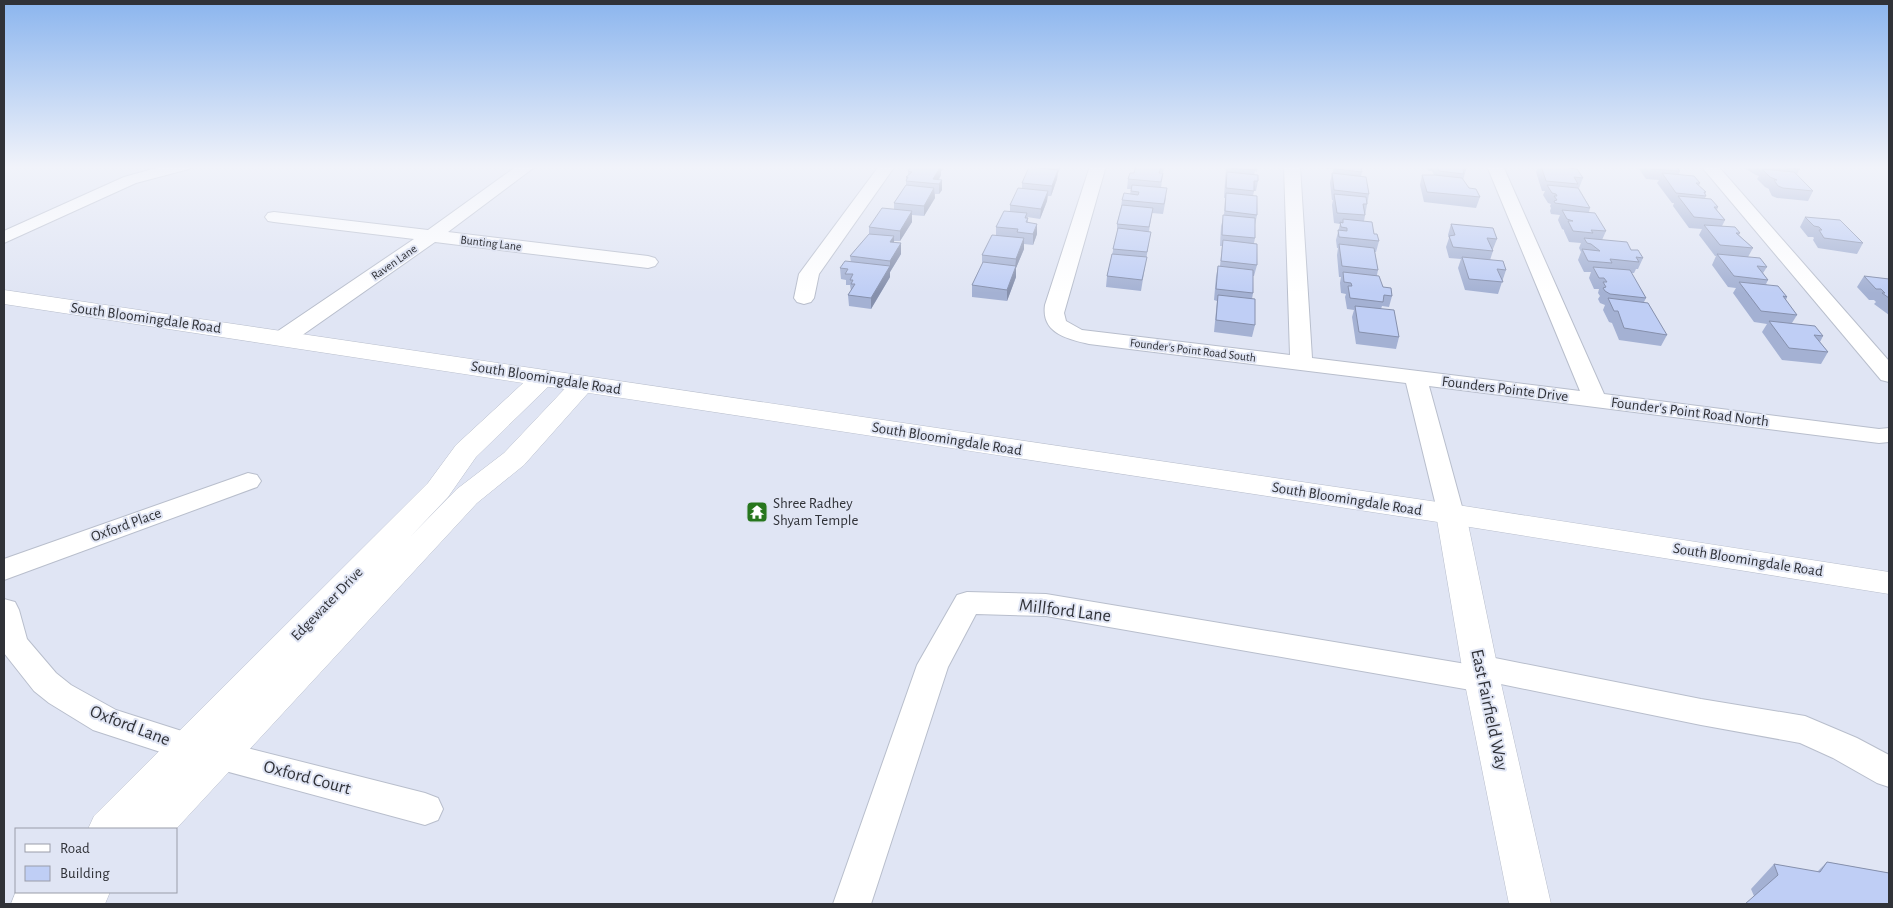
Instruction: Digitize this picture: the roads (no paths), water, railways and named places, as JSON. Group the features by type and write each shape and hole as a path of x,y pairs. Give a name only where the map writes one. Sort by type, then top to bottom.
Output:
{"main road":[{"name":"South Bloomingdale Road","path":"4,297 1451,514 1889,583"},
{"name":"Edgewater Drive","path":"151,828 205,751 438,490 466,452 543,378"},
{"name":"Edgewater Drive","path":"109,828 205,751 467,496 514,459 583,384"},
{"name":"East Fairfield Way","path":"1451,514 1481,673 1530,904"},
{"path":"32,904 44,893"},
{"path":"77,904 88,893"}],"street":[{"path":"4,238 68,208"},
{"name":"Raven Lane","path":"283,338 469,208"},
{"path":"804,298 809,274 856,208"},
{"name":"Founder's Point Road South","path":"1085,208 1053,312 1057,324 1068,332 1089,338 1301,363"},
{"path":"1294,208 1301,363"},
{"name":"Founder's Point Road North","path":"1513,208 1595,400 1879,436 1889,435"},
{"path":"1745,208 1889,375"},
{"name":"Bunting Lane","path":"274,217 648,262"},
{"name":"Founders Pointe Drive","path":"1301,363 1595,400"},
{"name":"Founders Pointe Drive","path":"1416,378 1451,514"},
{"name":"Oxford Place","path":"4,570 248,481"},
{"name":"Millford Lane","path":"852,904 933,665 946,645 960,596 1046,605 1481,673 1805,730 1845,748 1889,772"},
{"name":"Oxford Lane","path":"4,610 13,643 45,682 60,694 105,720 205,751"},
{"name":"Oxford Court","path":"205,751 424,809"}],"place":[{"name":"Shree Radhey Shyam Temple","path":"757,512"}]}
